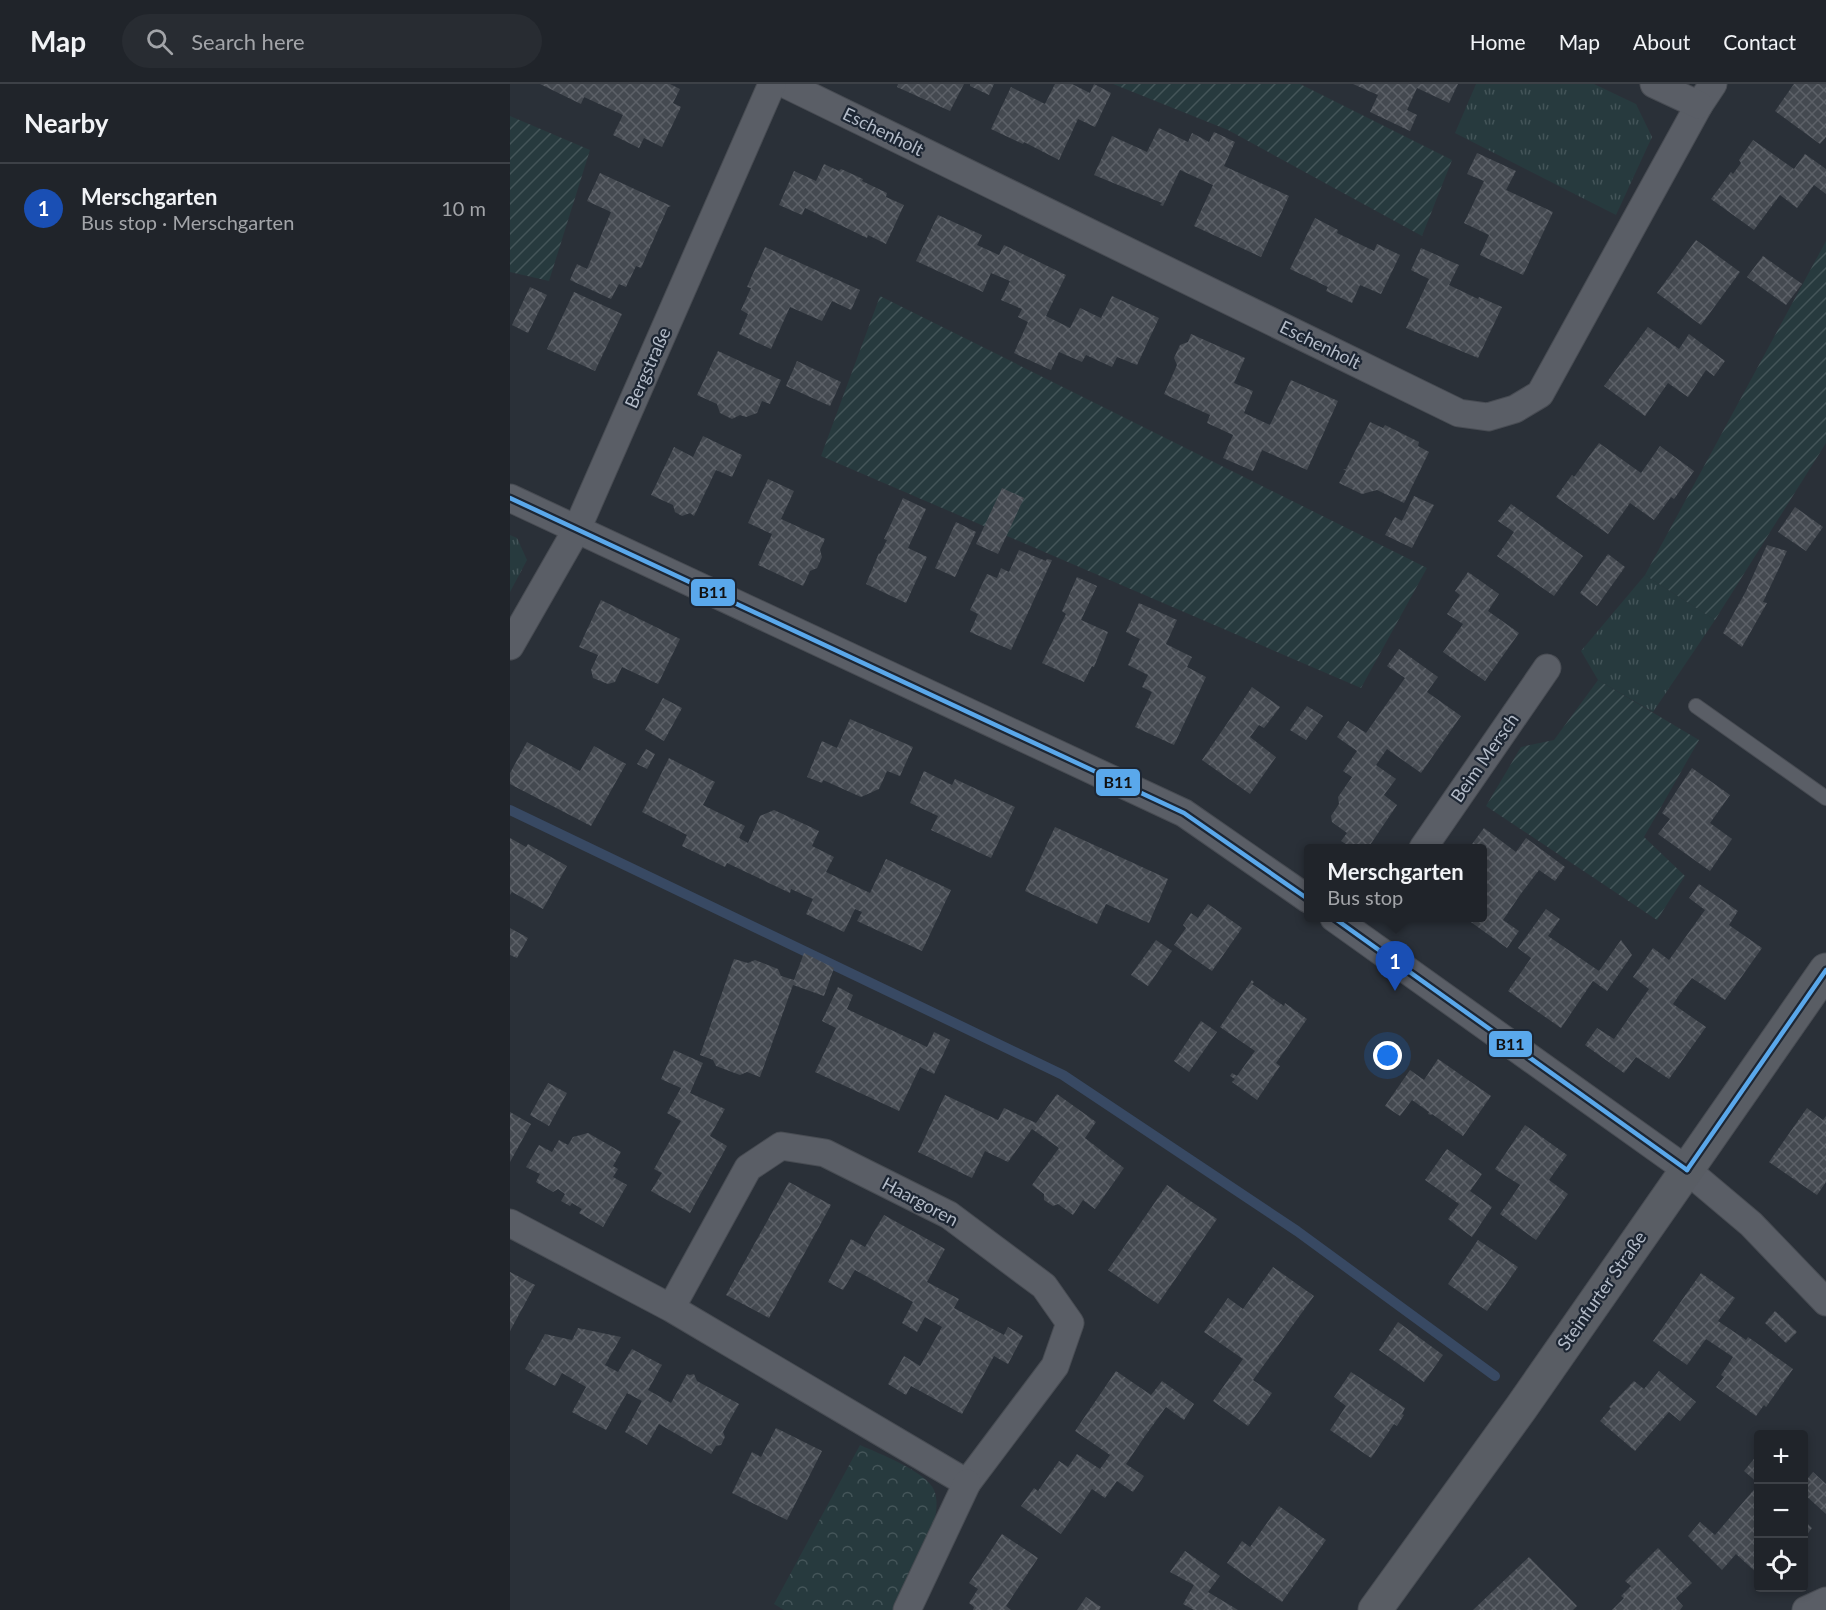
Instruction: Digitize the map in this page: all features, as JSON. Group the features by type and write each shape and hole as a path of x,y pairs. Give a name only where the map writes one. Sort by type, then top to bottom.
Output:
{"main road":[{"name":"Steinfurter Straße","path":"1375,1610 1521,1408 1826,970"}],"street":[{"name":"Bergstraße","path":"510,646 577,529 772,84"},
{"name":"Eschenholt","path":"785,84 1448,408 1459,413 1488,417 1515,409 1540,394 1706,95"},
{"path":"1654,84 1706,95"},
{"path":"510,498 1184,813 1304,896"},
{"name":"Beim Mersch","path":"1426,844 1548,668"},
{"path":"1349,922 1368,927 1687,1170 1751,1224 1826,1302"},
{"name":"Haargoren","path":"671,1308 748,1168 781,1146 825,1153 950,1215 1044,1286 1070,1323 1055,1366 967,1483 907,1610"},
{"path":"510,1223 671,1308 967,1483"},
{"path":"1806,1610 1826,1601"}],"lane":[{"path":"1696,706 1826,798"}],"green space":[{"path":"1113,84 1300,84 1452,160 1422,236 1228,130"},
{"path":"1476,84 1594,84 1636,104 1652,137 1616,215 1455,133"},
{"path":"510,116 590,150 549,281 510,272"},
{"path":"1826,241 1826,443 1715,620 1645,575"},
{"path":"880,296 1427,568 1361,688 821,456"},
{"path":"510,535 517,538 527,560 510,592"},
{"path":"1645,575 1715,620 1653,712 1598,680 1581,651"},
{"path":"1598,680 1699,740 1644,837 1685,876 1657,920 1486,806 1521,747 1554,740"},
{"path":"860,1445 912,1470 930,1483 937,1503 935,1518 924,1552 893,1610 784,1610 774,1604"}],"building":[{"path":"540,84 670,84 680,89 673,103 681,107 662,147 644,138 639,148 613,135 623,115 584,97 581,104"},
{"path":"898,84 964,84 950,111 897,87"},
{"path":"970,84 994,84 989,95"},
{"path":"1055,84 1072,84 1090,93 1094,84 1111,93 1095,127 1078,119 1059,160 1024,142 1023,144 991,129 1011,87 1045,104"},
{"path":"1353,84 1458,84 1449,103 1417,88 1407,110 1417,115 1410,131 1370,112 1378,95"},
{"path":"1794,84 1826,84 1826,137 1820,144 1775,111"},
{"path":"1159,128 1188,142 1192,133 1209,142 1214,132 1235,142 1224,166 1289,196 1261,257 1194,226 1213,185 1180,170 1163,206 1160,205 1162,203 1094,175 1112,136 1147,152"},
{"path":"1753,140 1794,169 1805,154 1826,169 1826,194 1814,185 1797,208 1780,195 1754,230 1711,199 1731,172 1733,174 1741,163 1739,160"},
{"path":"1477,153 1516,171 1506,190 1553,212 1523,275 1480,255 1489,235 1464,223 1484,181 1467,174"},
{"path":"824,164 863,179 862,181 887,193 886,197 904,205 886,244 868,235 867,238 805,208 802,215 779,205 794,171 816,181"},
{"path":"600,173 671,206 668,207 641,268 636,266 626,287 619,284 611,299 570,280 577,264 587,269 611,212 587,201"},
{"path":"938,215 982,235 977,245 999,255 1004,245 1066,275 1046,316 1070,328 1080,308 1101,318 1112,296 1159,318 1137,365 1117,357 1112,367 1086,355 1082,362 1059,352 1051,370 1014,353 1028,322 1018,317 1022,309 1001,300 1010,281 991,273 983,292 916,261"},
{"path":"1315,218 1338,230 1337,233 1374,251 1377,244 1400,255 1381,294 1360,285 1352,303 1326,291 1328,287 1290,269"},
{"path":"1696,240 1740,272 1701,325 1657,293"},
{"path":"765,247 860,290 851,310 832,301 822,321 790,307 771,349 739,334 748,314 741,310 751,288 747,287"},
{"path":"1421,248 1459,265 1449,285 1478,299 1479,297 1502,307 1478,358 1406,328 1429,279 1411,270"},
{"path":"1763,256 1802,284 1786,305 1747,277"},
{"path":"530,287 547,295 528,333 512,325"},
{"path":"574,292 622,314 595,371 547,349"},
{"path":"1648,327 1679,349 1689,334 1725,361 1714,376 1706,370 1688,397 1668,383 1645,416 1604,386"},
{"path":"1191,334 1245,358 1234,383 1253,391 1244,413 1270,425 1291,380 1338,401 1307,470 1262,450 1253,471 1223,458 1233,435 1207,423 1210,415 1164,394 1177,365 1174,358 1180,345 1188,342"},
{"path":"718,351 781,380 770,404 762,401 757,413 746,417 740,415 732,419 720,413 717,404 697,395"},
{"path":"797,361 841,382 830,406 786,386"},
{"path":"1370,422 1383,428 1385,425 1419,442 1418,446 1429,452 1404,503 1377,490 1362,494 1339,483 1346,471 1343,469 1346,469"},
{"path":"703,436 742,455 732,477 716,470 694,516 690,513 682,516 675,512 673,505 651,495 674,447 693,457"},
{"path":"1599,443 1641,473 1660,446 1694,471 1674,499 1671,497 1654,520 1630,503 1608,534 1556,497"},
{"path":"768,479 794,491 781,519 825,539 820,550 822,557 817,568 810,571 803,586 758,565 772,534 748,523"},
{"path":"1002,488 1024,498 998,554 976,544"},
{"path":"1414,496 1434,505 1412,548 1385,535 1395,517 1402,521"},
{"path":"903,498 926,509 908,548 927,557 906,603 866,584 887,540 884,539"},
{"path":"1511,504 1583,556 1554,596 1497,556 1514,532 1498,521"},
{"path":"1795,507 1823,527 1806,551 1778,532"},
{"path":"956,522 976,532 955,577 935,568"},
{"path":"1767,545 1787,551 1763,602 1767,603 1742,647 1723,633"},
{"path":"1019,550 1046,561 1047,559 1052,560 1011,650 970,632 978,614 970,610 987,574 997,578 1001,568 1009,572"},
{"path":"1608,554 1625,567 1597,606 1580,593"},
{"path":"1468,572 1499,594 1488,611 1519,633 1485,681 1443,652 1463,624 1447,614 1460,595 1455,591"},
{"path":"1077,577 1097,586 1081,620 1108,632 1094,667 1092,666 1084,682 1042,663 1066,614 1062,611"},
{"path":"601,600 680,639 658,684 622,667 615,682 608,684 593,678 591,670 598,655 579,647"},
{"path":"1139,603 1177,620 1166,644 1192,657 1187,667 1206,677 1174,745 1135,727 1152,692 1142,687 1148,675 1128,665 1140,639 1126,632"},
{"path":"1399,649 1438,677 1427,692 1461,716 1421,773 1387,749 1376,765 1396,779 1384,795 1397,805 1371,844 1346,844 1341,841 1347,833 1332,822 1331,816 1339,804 1338,797 1352,777 1343,771 1357,751 1337,737 1348,721 1366,733 1405,678 1387,666"},
{"path":"1252,687 1280,707 1264,728 1259,725 1250,737 1276,757 1250,794 1202,760"},
{"path":"663,698 682,708 664,741 645,730"},
{"path":"1307,706 1323,716 1306,740 1290,730"},
{"path":"850,719 913,747 900,776 887,771 879,789 861,797 823,780 822,783 807,777 822,741 837,748"},
{"path":"527,742 580,771 594,746 626,764 591,826 510,784 510,773"},
{"path":"646,749 655,754 647,769 637,764"},
{"path":"669,758 715,782 703,805 745,826 739,838 748,843 760,816 774,810 819,831 812,846 834,857 826,872 870,893 886,859 951,890 922,951 857,921 862,912 855,909 844,932 806,914 813,899 791,889 790,893 727,863 725,867 682,846 687,835 642,812"},
{"path":"1692,768 1730,795 1710,823 1732,839 1710,871 1658,834 1670,819 1662,813"},
{"path":"924,771 952,785 955,779 1015,807 991,858 931,830 938,816 910,803"},
{"path":"1055,827 1168,879 1149,923 1106,904 1097,924 1025,891"},
{"path":"1484,828 1516,852 1526,838 1565,867 1555,881 1539,870 1520,895 1503,920 1519,931 1507,948 1471,922 1487,922 1487,844 1472,844"},
{"path":"510,838 526,847 528,844 567,866 543,909 512,892 510,895"},
{"path":"1699,884 1738,911 1729,925 1762,948 1725,1000 1692,978 1682,991 1673,1004 1706,1027 1669,1079 1636,1057 1624,1073 1585,1045 1597,1028 1614,1039 1649,989 1633,977 1653,948 1669,960 1705,910 1689,898"},
{"path":"1208,904 1242,928 1212,971 1174,945 1186,928 1183,925 1191,913 1198,918"},
{"path":"1546,909 1560,919 1548,936 1599,971 1621,940 1632,955 1607,991 1593,981 1561,1028 1508,991 1531,958 1518,948"},
{"path":"510,928 528,938 517,958 510,955"},
{"path":"1156,940 1172,951 1148,986 1131,975"},
{"path":"804,953 834,968 824,996 793,985 760,1077 747,1072 740,1075 716,1066 713,1060 700,1055 734,959 748,963 755,960 778,969 781,976 794,980"},
{"path":"1252,980 1254,982 1252,984 1307,1019 1276,1063 1280,1066 1257,1100 1232,1082 1235,1079 1230,1076 1232,1073 1237,1076 1255,1051 1220,1027"},
{"path":"838,987 853,995 847,1009 927,1047 934,1032 950,1040 934,1074 920,1067 899,1111 815,1072 836,1028 822,1021"},
{"path":"1201,1021 1217,1032 1189,1072 1174,1061"},
{"path":"674,1050 703,1063 690,1093 725,1109 710,1136 727,1146 690,1213 651,1191 662,1173 654,1169 681,1121 667,1113 681,1088 661,1079"},
{"path":"1438,1059 1491,1096 1463,1136 1432,1114 1428,1114 1429,1112 1412,1100 1400,1116 1385,1106 1410,1070 1424,1080"},
{"path":"548,1083 567,1093 549,1126 530,1115"},
{"path":"1057,1094 1096,1122 1085,1138 1124,1168 1095,1209 1083,1200 1073,1215 1058,1204 1053,1206 1044,1200 1044,1194 1032,1185 1059,1148 1032,1129 1008,1162 985,1151 972,1178 918,1152 945,1095 998,1120 1004,1108 1036,1123"},
{"path":"1807,1108 1823,1120 1826,1116 1826,1182 1817,1195 1769,1162"},
{"path":"510,1112 531,1124 510,1162"},
{"path":"1525,1125 1567,1155 1549,1180 1568,1194 1536,1240 1500,1214 1520,1185 1495,1169"},
{"path":"588,1133 621,1152 613,1166 618,1169 613,1177 627,1185 603,1227 579,1213 582,1209 572,1203 570,1206 561,1201 565,1194 558,1189 553,1192 536,1182 540,1174 526,1167 539,1145 552,1152 559,1140 568,1145 573,1137"},
{"path":"1447,1149 1482,1174 1470,1191 1492,1207 1472,1237 1448,1219 1459,1204 1425,1180"},
{"path":"789,1182 831,1205 769,1318 726,1295"},
{"path":"1167,1185 1217,1219 1158,1304 1108,1270"},
{"path":"884,1215 945,1249 927,1282 959,1299 954,1308 1004,1335 1008,1327 1023,1336 1008,1364 994,1356 962,1414 911,1386 906,1395 888,1384 904,1356 920,1366 942,1327 925,1317 917,1332 902,1323 913,1302 855,1270 843,1290 828,1282 851,1239 865,1247"},
{"path":"1478,1240 1518,1267 1487,1311 1448,1284"},
{"path":"1273,1267 1314,1296 1253,1380 1272,1393 1248,1426 1213,1401 1243,1359 1204,1332 1228,1298 1243,1309"},
{"path":"510,1272 535,1285 510,1331"},
{"path":"1701,1273 1735,1298 1718,1321 1746,1340 1748,1337 1793,1369 1766,1407 1764,1405 1756,1416 1716,1387 1724,1377 1721,1375 1733,1357 1706,1339 1687,1365 1653,1341"},
{"path":"1775,1311 1797,1332 1786,1343 1765,1323"},
{"path":"1398,1322 1443,1355 1424,1382 1379,1350"},
{"path":"578,1328 621,1337 605,1365 618,1372 632,1349 662,1365 648,1390 671,1403 687,1374 694,1374 697,1381 739,1404 723,1432 725,1437 721,1445 716,1446 711,1454 659,1424 647,1445 625,1432 642,1401 627,1393 606,1430 572,1412 586,1387 562,1373 555,1386 525,1369 545,1334 572,1340"},
{"path":"1116,1371 1151,1395 1162,1381 1194,1404 1184,1420 1166,1407 1145,1436 1126,1464 1144,1476 1133,1492 1117,1481 1105,1498 1092,1489 1061,1534 1021,1506 1034,1488 1038,1491 1059,1461 1068,1467 1077,1454 1100,1469 1110,1455 1075,1431"},
{"path":"1659,1371 1696,1402 1680,1421 1669,1412 1635,1451 1600,1421 1611,1408 1609,1407 1634,1381 1644,1389"},
{"path":"1351,1372 1405,1408 1402,1414 1404,1415 1397,1426 1394,1424 1371,1458 1330,1430 1346,1406 1334,1397"},
{"path":"776,1428 822,1451 787,1520 732,1493 752,1452 761,1457"},
{"path":"1754,1459 1754,1480 1744,1471"},
{"path":"1813,1472 1826,1484 1826,1514 1808,1498 1808,1478"},
{"path":"1754,1490 1754,1570 1736,1554 1722,1570 1688,1536 1700,1522 1715,1535"},
{"path":"1279,1506 1326,1540 1282,1602 1227,1563 1242,1541 1250,1547"},
{"path":"1002,1534 1038,1558 1006,1606 1011,1610 973,1610 974,1607 969,1603 978,1589 969,1583"},
{"path":"1658,1548 1692,1583 1676,1598 1683,1606 1680,1610 1612,1610 1624,1598 1621,1596 1631,1586 1625,1581"},
{"path":"1185,1551 1220,1576 1208,1592 1238,1610 1194,1610 1183,1604 1194,1585 1170,1572"},
{"path":"1529,1557 1577,1606 1573,1610 1473,1610"},
{"path":"1086,1597 1101,1607 1099,1610 1077,1610"}],"waterway":[{"path":"510,810 1063,1075 1297,1231 1495,1376"}],"transit line":[{"name":"B11","path":"510,498 1184,813 1304,896"},
{"name":"B11","path":"1340,922 1687,1170"},
{"name":"B11","path":"1687,1170 1826,970"}],"place":[{"name":"Merschgarten","path":"1395,991"}]}
